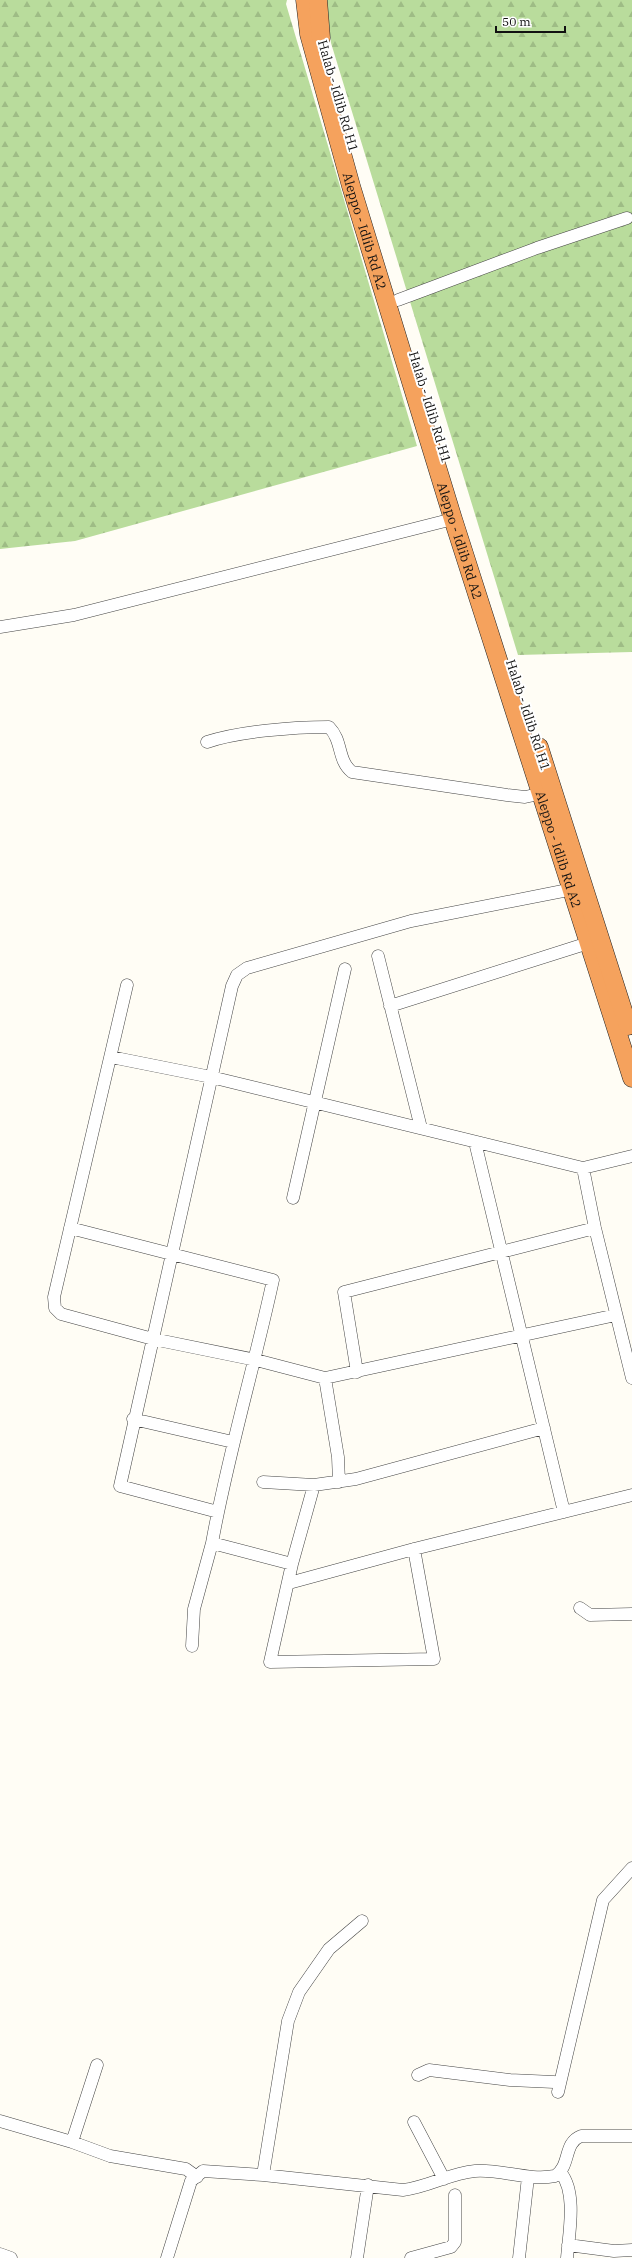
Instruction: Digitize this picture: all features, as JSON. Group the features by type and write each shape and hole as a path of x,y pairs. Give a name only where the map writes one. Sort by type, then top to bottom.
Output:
{"highway":[{"name":"Aleppo - Idlib Rd A2","path":"305,0 309,34 351,186 547,792 632,1078"},
{"name":"Halab - Idlib Rd H1","path":"318,0 321,37 398,300 458,518"},
{"path":"547,792 632,1038"}],"street":[{"path":"398,300 537,248 627,218"},
{"path":"0,627 74,615 458,518"},
{"path":"207,742 223,737 312,727 329,727 336,733 345,766 352,772 507,795 525,796 547,792"},
{"path":"218,1512 120,1486 133,1420 153,1339 211,1077 232,986 237,975 247,968 411,921 563,891"},
{"path":"390,1006 582,945"},
{"path":"378,956 420,1128"},
{"path":"293,1198 345,970"},
{"path":"127,985 54,1297 55,1308 61,1314 153,1339 256,1360 325,1378 616,1315"},
{"path":"111,1057 211,1077 583,1168 632,1156"},
{"path":"475,1142 564,1512"},
{"path":"583,1168 595,1228 632,1378"},
{"path":"70,1228 274,1280 256,1360 233,1442 212,1543 194,1609 192,1646"},
{"path":"357,1372 344,1292 595,1228"},
{"path":"325,1378 338,1457 339,1482"},
{"path":"133,1420 233,1442"},
{"path":"263,1482 314,1485 356,1479 544,1428"},
{"path":"314,1485 292,1564 289,1583 270,1662 434,1659 414,1549"},
{"path":"289,1583 414,1549 632,1496"},
{"path":"212,1543 292,1564"},
{"path":"580,1608 590,1615 632,1614"},
{"path":"418,2075 429,2070 556,2087 603,1900 632,1868"},
{"path":"262,2175 288,2021 299,1992 329,1949 362,1921"},
{"path":"72,2142 97,2065"},
{"path":"0,2121 72,2142 110,2156 186,2170 197,2177"},
{"path":"414,2122 444,2179"},
{"path":"167,2258 191,2181 203,2172 262,2175 404,2190 417,2188 453,2175 477,2171 528,2177 546,2178 555,2176 561,2173 565,2168 570,2146 577,2138 581,2136 632,2136"},
{"path":"561,2173 567,2180 571,2193 567,2258"},
{"path":"519,2258 528,2177"},
{"path":"357,2258 368,2185"},
{"path":"411,2258 451,2247 454,2242 455,2195"},
{"path":"568,2245 614,2251 632,2250"},
{"path":"0,2254 11,2258"}],"green space":[{"path":"0,0 287,0 286,4 417,446 75,541 0,549"},
{"path":"326,0 632,0 632,652 518,655 331,43"}]}
